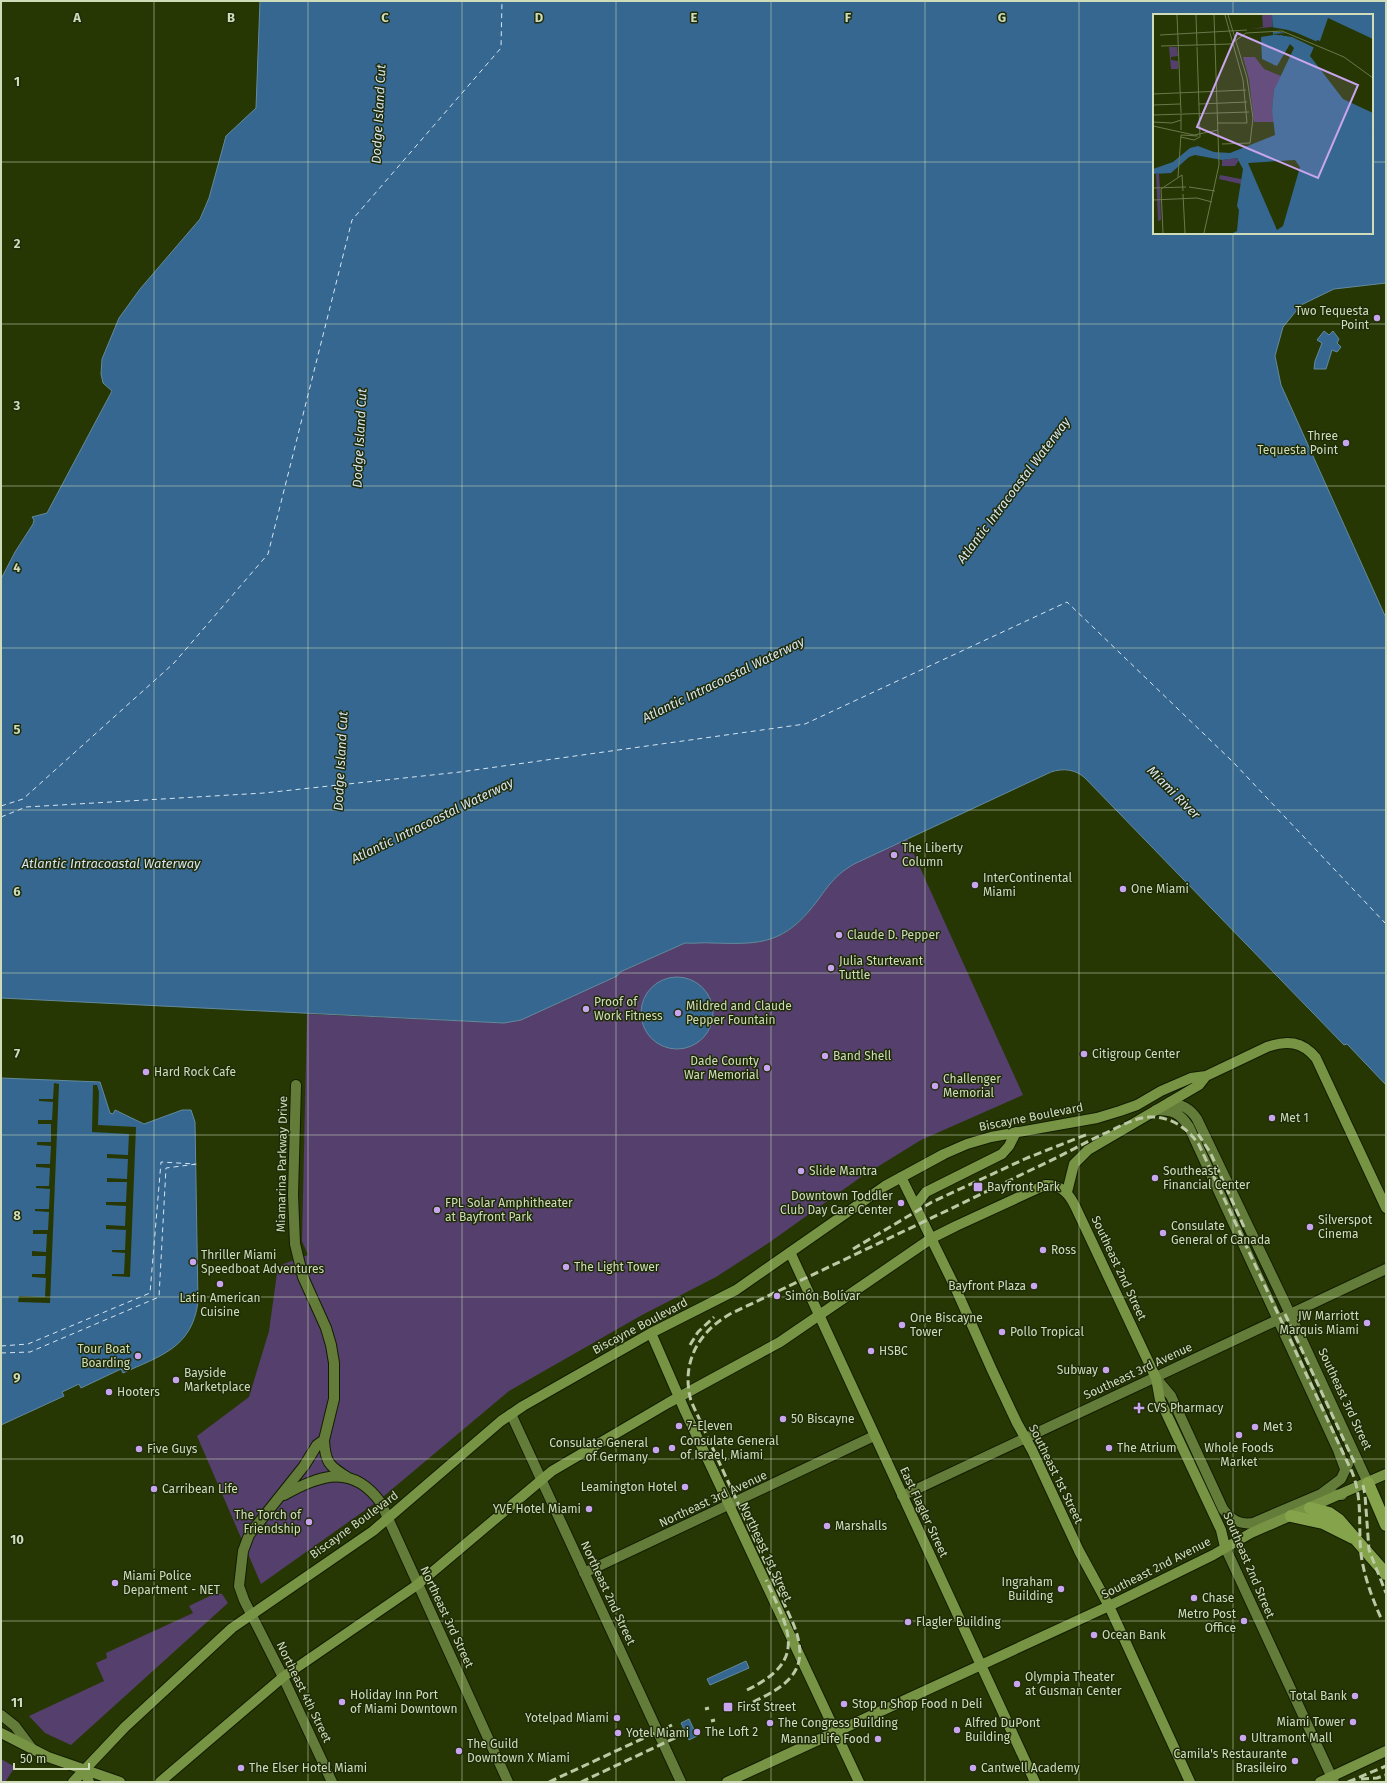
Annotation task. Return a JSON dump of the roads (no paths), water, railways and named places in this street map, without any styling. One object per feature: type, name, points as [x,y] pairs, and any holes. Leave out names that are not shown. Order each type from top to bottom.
[{"type":"highway","points":[[1368,1483],[1386,1525]]},
{"type":"highway","points":[[1310,1508],[1329,1513],[1343,1523],[1353,1538],[1386,1574]]},
{"type":"highway","points":[[1291,1516],[1323,1523],[1353,1538]]},
{"type":"main road","name":"Biscayne Boulevard","points":[[73,1782],[154,1699],[232,1628],[388,1519],[511,1414],[651,1333],[724,1297],[900,1177],[966,1144],[1016,1132],[1097,1118],[1138,1104],[1161,1091],[1191,1078],[1206,1076],[1267,1047],[1285,1042],[1301,1044],[1316,1058],[1386,1208]]},
{"type":"main road","points":[[160,1782],[283,1677],[417,1585],[541,1478],[565,1462],[679,1397],[770,1348],[932,1238],[1039,1187],[1055,1186],[1067,1192],[1074,1164],[1081,1155],[1102,1140],[1199,1085],[1206,1076]]},
{"type":"main road","points":[[1138,1104],[1163,1101],[1170,1102]]},
{"type":"main road","points":[[916,1205],[926,1192],[1004,1152],[1016,1132]]},
{"type":"main road","name":"Southeast 1st Street","points":[[900,1177],[932,1238],[992,1370],[1079,1551],[1109,1606],[1190,1782]]},
{"type":"main road","name":"Southeast 2nd Street","points":[[1067,1192],[1156,1378],[1160,1400],[1221,1530],[1226,1547]]},
{"type":"main road","name":"East Flagler Street","points":[[790,1252],[818,1316],[1035,1782]]},
{"type":"main road","name":"Northeast 1st Street","points":[[651,1333],[679,1397],[859,1782]]},
{"type":"main road","name":"Southeast 2nd Avenue","points":[[727,1782],[1109,1606],[1291,1516],[1386,1474]]},
{"type":"main road","points":[[1,1733],[6,1740],[48,1757],[120,1782]]},
{"type":"main road","points":[[1320,1782],[1333,1779],[1386,1751]]},
{"type":"main road","points":[[84,1770],[89,1782]]},
{"type":"street","name":"Miamarina Parkway Drive","points":[[252,1613],[239,1586],[243,1551],[253,1530],[304,1466],[317,1445],[324,1440],[334,1399],[334,1364],[326,1328],[303,1277],[295,1244],[293,1195],[296,1085]]},
{"type":"street","name":"Southeast 3rd Street","points":[[1170,1102],[1185,1106],[1192,1111],[1197,1119],[1290,1314],[1368,1483]]},
{"type":"street","points":[[1156,1110],[1175,1112],[1181,1116],[1189,1127],[1341,1456],[1345,1469]]},
{"type":"street","name":"Southeast 3rd Avenue","points":[[902,1496],[1386,1269]]},
{"type":"street","name":"Southeast 2nd Street","points":[[1156,1378],[1172,1396],[1223,1509],[1230,1517],[1240,1523]]},
{"type":"street","name":"Northeast 2nd Street","points":[[511,1414],[681,1782]]},
{"type":"street","name":"Northeast 3rd Avenue","points":[[584,1573],[730,1506],[874,1436]]},
{"type":"street","name":"Northeast 3rd Street","points":[[324,1440],[324,1451],[328,1462],[334,1469],[347,1477],[356,1479],[372,1492],[381,1503],[417,1585],[508,1782]]},
{"type":"street","name":"Southeast 2nd Avenue","points":[[1240,1523],[1253,1523],[1321,1494],[1341,1479],[1354,1451]]},
{"type":"street","points":[[280,1497],[305,1484],[321,1479],[347,1477]]},
{"type":"street","name":"Southeast 2nd Avenue","points":[[1321,1494],[1342,1494]]},
{"type":"street","name":"Southeast 2nd Street","points":[[1226,1547],[1333,1779]]},
{"type":"street","name":"Northeast 4th Street","points":[[252,1613],[332,1782]]},
{"type":"street","points":[[1,1715],[15,1726],[33,1750]]},
{"type":"water","points":[[260,1],[1386,1],[1386,283],[1334,289],[1301,305],[1283,327],[1275,356],[1281,385],[1386,618],[1386,1085],[1347,1044],[1344,1045],[1085,778],[1069,770],[1051,772],[854,864],[839,874],[799,922],[777,937],[741,943],[685,943],[620,972],[617,976],[521,1020],[504,1023],[1,998],[1,579],[15,552],[33,524],[34,520],[32,517],[47,513],[112,391],[103,383],[101,374],[102,359],[119,318],[140,289],[200,219],[209,198],[226,136],[256,108]]},
{"type":"water","points":[[1324,331],[1329,335],[1333,331],[1339,339],[1337,343],[1341,347],[1337,352],[1332,350],[1326,369],[1314,369],[1315,361],[1322,343],[1317,340]]},
{"type":"water","points":[[670,977],[684,977],[691,979],[703,987],[711,999],[713,1013],[711,1027],[703,1039],[691,1047],[684,1049],[670,1049],[663,1047],[651,1039],[643,1027],[641,1020],[641,1006],[643,999],[651,987],[663,979]]},
{"type":"water","points":[[1,1078],[100,1082],[110,1113],[113,1114],[115,1110],[144,1124],[182,1110],[191,1110],[195,1122],[198,1302],[195,1318],[189,1330],[181,1340],[161,1355],[123,1373],[121,1369],[81,1388],[79,1384],[62,1392],[64,1396],[1,1425]]},
{"type":"water","points":[[746,1661],[749,1668],[710,1685],[707,1679]]},
{"type":"water","points":[[689,1719],[697,1736],[689,1740],[681,1723]]},
{"type":"railway","points":[[753,1702],[767,1695],[788,1681],[799,1663],[800,1651],[798,1638],[793,1623],[691,1401],[688,1387],[688,1374],[694,1351],[701,1340],[709,1330],[730,1314],[1092,1139],[1135,1120],[1149,1117],[1157,1117],[1178,1124],[1190,1133],[1199,1145],[1352,1472],[1358,1492],[1362,1562],[1374,1603],[1381,1618]]},
{"type":"railway","points":[[853,1249],[932,1202],[1027,1158],[1088,1134]]},
{"type":"railway","points":[[1198,1134],[1210,1152],[1244,1227]]},
{"type":"railway","points":[[1285,1314],[1356,1466]]},
{"type":"railway","points":[[690,1345],[698,1332],[714,1317]]},
{"type":"railway","points":[[1363,1485],[1369,1550],[1386,1593]]},
{"type":"railway","points":[[747,1690],[767,1679],[779,1667],[786,1655],[788,1642],[786,1629],[766,1580]]},
{"type":"railway","points":[[705,1709],[709,1708]]},
{"type":"railway","points":[[711,1721],[715,1720]]},
{"type":"railway","points":[[549,1782],[672,1725]]},
{"type":"railway","points":[[581,1782],[677,1737]]},
{"type":"railway","points":[[1348,1782],[1386,1766]]},
{"type":"railway","points":[[1361,1779],[1377,1778],[1386,1775]]},
{"type":"place","name":"Two Tequesta Point","points":[[1377,318]]},
{"type":"place","name":"Three Tequesta Point","points":[[1346,443]]},
{"type":"place","name":"The Liberty Column","points":[[894,855]]},
{"type":"place","name":"InterContinental Miami","points":[[975,885]]},
{"type":"place","name":"One Miami","points":[[1123,889]]},
{"type":"place","name":"Claude D. Pepper","points":[[839,935]]},
{"type":"place","name":"Julia Sturtevant Tuttle","points":[[831,968]]},
{"type":"place","name":"Proof of Work Fitness","points":[[586,1009]]},
{"type":"place","name":"Mildred and Claude Pepper Fountain","points":[[678,1013]]},
{"type":"place","name":"Citigroup Center","points":[[1084,1054]]},
{"type":"place","name":"Band Shell","points":[[825,1056]]},
{"type":"place","name":"Dade County War Memorial","points":[[767,1068]]},
{"type":"place","name":"Hard Rock Cafe","points":[[146,1072]]},
{"type":"place","name":"Challenger Memorial","points":[[935,1086]]},
{"type":"place","name":"Met 1","points":[[1272,1118]]},
{"type":"place","name":"Slide Mantra","points":[[801,1171]]},
{"type":"place","name":"Southeast Financial Center","points":[[1155,1178]]},
{"type":"place","name":"Bayfront Park","points":[[978,1187]]},
{"type":"place","name":"Downtown Toddler Club Day Care Center","points":[[901,1203]]},
{"type":"place","name":"FPL Solar Amphitheater at Bayfront Park","points":[[437,1210]]},
{"type":"place","name":"Silverspot Cinema","points":[[1310,1227]]},
{"type":"place","name":"Consulate General of Canada","points":[[1163,1233]]},
{"type":"place","name":"Ross","points":[[1043,1250]]},
{"type":"place","name":"Thriller Miami Speedboat Adventures","points":[[193,1262]]},
{"type":"place","name":"The Light Tower","points":[[566,1267]]},
{"type":"place","name":"Latin American Cuisine","points":[[220,1284]]},
{"type":"place","name":"Bayfront Plaza","points":[[1034,1286]]},
{"type":"place","name":"Simón Bolívar","points":[[777,1296]]},
{"type":"place","name":"JW Marriott Marquis Miami","points":[[1367,1323]]},
{"type":"place","name":"One Biscayne Tower","points":[[902,1325]]},
{"type":"place","name":"Pollo Tropical","points":[[1002,1332]]},
{"type":"place","name":"HSBC","points":[[871,1351]]},
{"type":"place","name":"Tour Boat Boarding","points":[[138,1356]]},
{"type":"place","name":"Subway","points":[[1106,1370]]},
{"type":"place","name":"Bayside Marketplace","points":[[176,1380]]},
{"type":"place","name":"Hooters","points":[[109,1392]]},
{"type":"place","name":"CVS Pharmacy","points":[[1139,1408]]},
{"type":"place","name":"50 Biscayne","points":[[783,1419]]},
{"type":"place","name":"7-Eleven","points":[[679,1426]]},
{"type":"place","name":"Met 3","points":[[1255,1427]]},
{"type":"place","name":"Whole Foods Market","points":[[1239,1435]]},
{"type":"place","name":"Consulate General of Israel, Miami","points":[[672,1448]]},
{"type":"place","name":"The Atrium","points":[[1109,1448]]},
{"type":"place","name":"Five Guys","points":[[139,1449]]},
{"type":"place","name":"Consulate General of Germany","points":[[656,1450]]},
{"type":"place","name":"Leamington Hotel","points":[[685,1487]]},
{"type":"place","name":"Carribean Life","points":[[154,1489]]},
{"type":"place","name":"YVE Hotel Miami","points":[[589,1509]]},
{"type":"place","name":"The Torch of Friendship","points":[[309,1522]]},
{"type":"place","name":"Marshalls","points":[[827,1526]]},
{"type":"place","name":"Miami Police Department - NET","points":[[115,1583]]},
{"type":"place","name":"Ingraham Building","points":[[1061,1589]]},
{"type":"place","name":"Chase","points":[[1194,1598]]},
{"type":"place","name":"Metro Post Office","points":[[1244,1621]]},
{"type":"place","name":"Flagler Building","points":[[908,1622]]},
{"type":"place","name":"Ocean Bank","points":[[1094,1635]]},
{"type":"place","name":"Olympia Theater at Gusman Center","points":[[1017,1684]]},
{"type":"place","name":"Total Bank","points":[[1355,1696]]},
{"type":"place","name":"Holiday Inn Port of Miami Downtown","points":[[342,1702]]},
{"type":"place","name":"Stop n Shop Food n Deli","points":[[844,1704]]},
{"type":"place","name":"First Street","points":[[728,1707]]},
{"type":"place","name":"Yotelpad Miami","points":[[617,1718]]},
{"type":"place","name":"Miami Tower","points":[[1353,1722]]},
{"type":"place","name":"The Congress Building","points":[[770,1723]]},
{"type":"place","name":"Alfred DuPont Building","points":[[957,1730]]},
{"type":"place","name":"The Loft 2","points":[[697,1732]]},
{"type":"place","name":"Yotel Miami","points":[[618,1733]]},
{"type":"place","name":"Ultramont Mall","points":[[1243,1738]]},
{"type":"place","name":"Manna Life Food","points":[[878,1739]]},
{"type":"place","name":"The Guild Downtown X Miami","points":[[459,1751]]},
{"type":"place","name":"Camila's Restaurante Brasileiro","points":[[1295,1761]]},
{"type":"place","name":"The Elser Hotel Miami","points":[[241,1768]]},
{"type":"place","name":"Cantwell Academy","points":[[973,1768]]},
{"type":"water label","name":"Dodge Island Cut","points":[[378,114]]},
{"type":"water label","name":"Dodge Island Cut","points":[[359,438]]},
{"type":"water label","name":"Atlantic Intracoastal Waterway","points":[[1013,490]]},
{"type":"water label","name":"Atlantic Intracoastal Waterway","points":[[723,679]]},
{"type":"water label","name":"Dodge Island Cut","points":[[340,761]]},
{"type":"water label","name":"Miami River","points":[[1174,792]]},
{"type":"water label","name":"Atlantic Intracoastal Waterway","points":[[432,820]]},
{"type":"water label","name":"Atlantic Intracoastal Waterway","points":[[111,863]]}]
